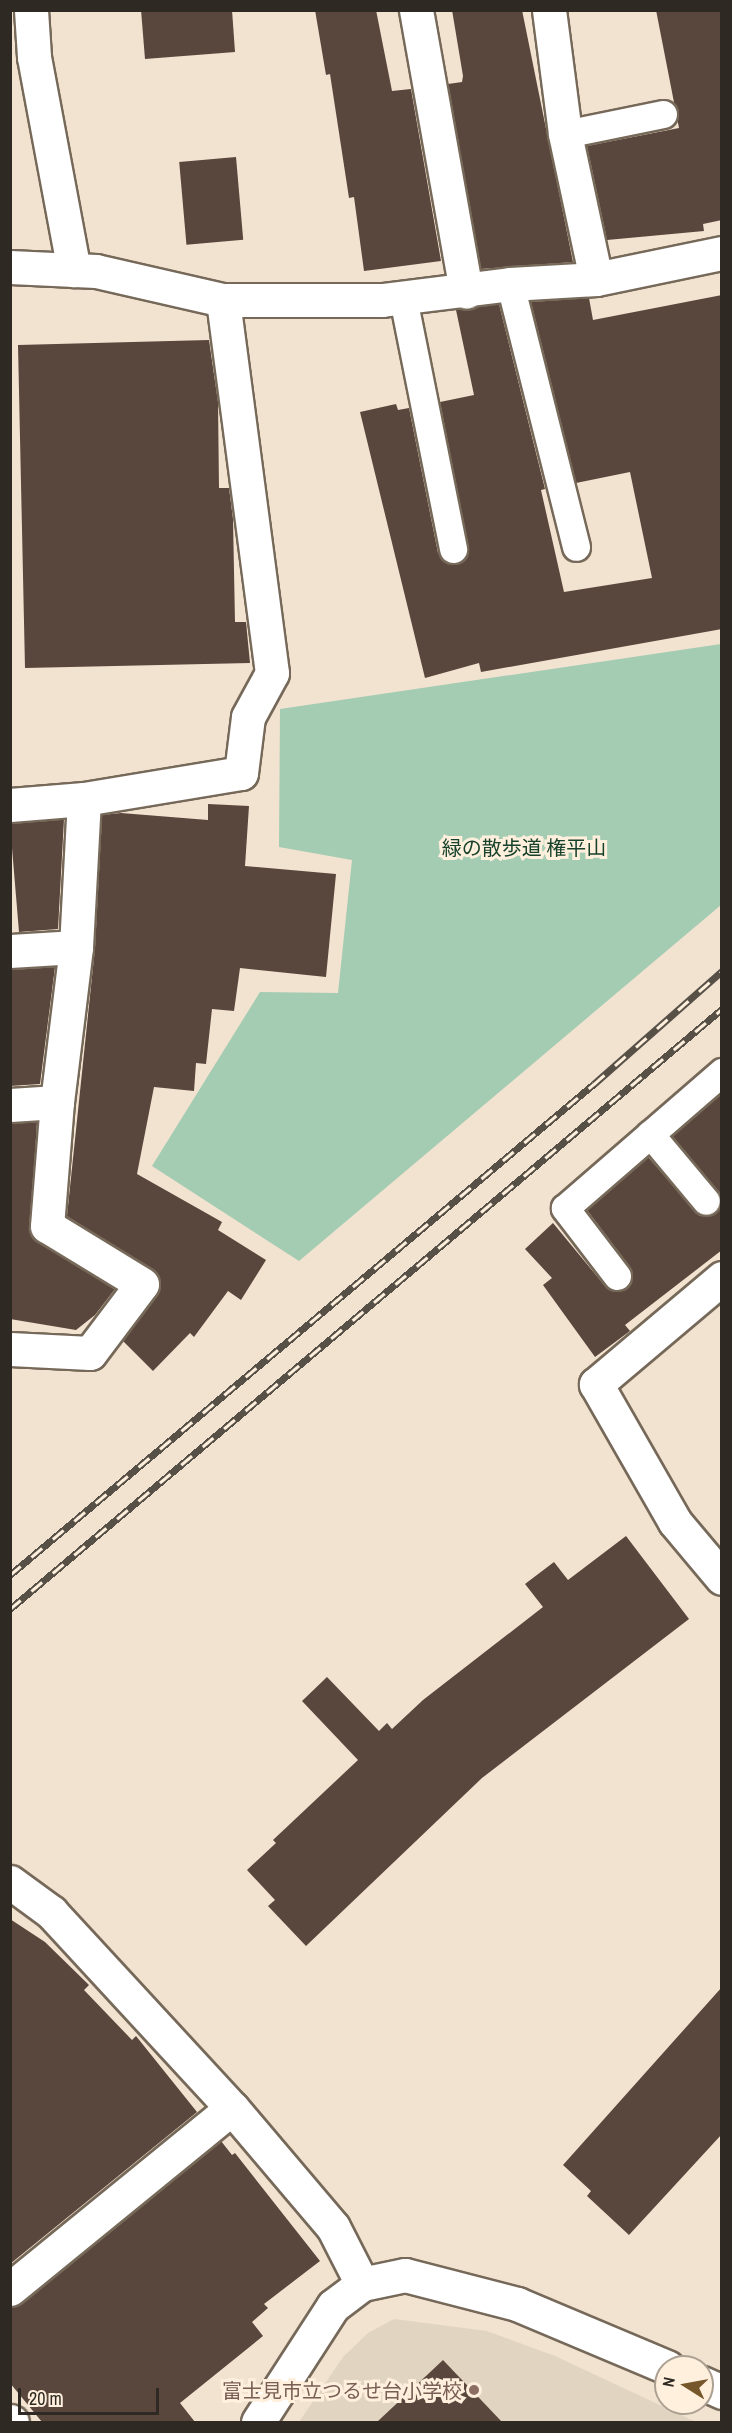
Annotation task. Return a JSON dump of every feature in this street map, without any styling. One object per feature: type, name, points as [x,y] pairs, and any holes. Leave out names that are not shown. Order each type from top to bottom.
[{"type":"street","points":[[31,10],[34,57],[74,270]]},
{"type":"street","points":[[416,10],[466,292]]},
{"type":"street","points":[[549,10],[565,134],[596,279]]},
{"type":"street","points":[[10,267],[96,271],[223,300],[403,298],[466,292],[510,284],[596,279],[722,253]]},
{"type":"street","points":[[10,805],[84,800],[241,773],[248,717],[272,673],[223,300]]},
{"type":"street","points":[[10,1350],[90,1353],[142,1284],[47,1226],[57,1102],[76,948],[84,800]]},
{"type":"street","points":[[10,951],[76,948]]},
{"type":"street","points":[[10,1105],[57,1102]]},
{"type":"street","points":[[722,1278],[596,1384],[675,1522],[722,1578]]},
{"type":"street","points":[[10,1882],[51,1912],[232,2108],[333,2227],[362,2284]]},
{"type":"street","points":[[10,2289],[232,2108]]},
{"type":"street","points":[[258,2422],[333,2306],[362,2284],[405,2275],[449,2284],[517,2304],[654,2362]]},
{"type":"lane","points":[[565,134],[663,114]]},
{"type":"lane","points":[[510,284],[576,547]]},
{"type":"lane","points":[[403,298],[453,549]]},
{"type":"lane","points":[[616,1276],[565,1208],[722,1072]]},
{"type":"lane","points":[[650,1134],[706,1201]]},
{"type":"shaded area","name":"富士見市立つるせ台小学校","points":[[394,2319],[487,2331],[555,2356],[654,2402],[654,2415],[681,2415],[696,2422],[299,2422],[343,2357],[368,2333]]},
{"type":"green space","name":"緑の散歩道 権平山","points":[[721,644],[721,905],[299,1261],[152,1166],[260,992],[338,993],[352,860],[279,847],[280,709]]},
{"type":"building","points":[[141,10],[232,10],[235,52],[145,59]]},
{"type":"building","points":[[315,10],[376,10],[392,91],[411,89],[441,261],[364,271],[354,197],[349,198],[330,74],[326,75]]},
{"type":"building","points":[[452,10],[522,10],[573,262],[481,269],[448,84],[462,82],[463,76]]},
{"type":"building","points":[[656,10],[722,10],[722,220],[703,224],[704,231],[607,240],[587,146],[679,128]]},
{"type":"building","points":[[236,157],[243,240],[186,245],[179,162]]},
{"type":"building","points":[[722,295],[722,629],[481,672],[479,663],[425,678],[360,412],[396,404],[398,410],[409,408],[438,553],[449,564],[463,561],[468,546],[440,402],[474,395],[456,310],[499,304],[545,489],[541,490],[564,592],[652,578],[630,472],[576,483],[531,302],[589,298],[593,320]]},
{"type":"building","points":[[209,340],[218,402],[219,488],[229,488],[233,519],[235,622],[246,622],[250,663],[25,668],[18,345]]},
{"type":"building","points":[[208,804],[249,806],[245,866],[336,874],[326,977],[240,968],[234,1011],[212,1009],[206,1064],[196,1063],[194,1091],[154,1087],[137,1174],[222,1222],[218,1230],[266,1260],[241,1300],[228,1291],[194,1337],[190,1333],[153,1371],[123,1341],[157,1295],[158,1275],[67,1216],[95,948],[102,815],[121,813],[208,820]]},
{"type":"building","points":[[64,819],[58,929],[19,932],[10,824]]},
{"type":"building","points":[[55,967],[40,1084],[10,1086],[10,970]]},
{"type":"building","points":[[722,1093],[722,1199],[672,1136]]},
{"type":"building","points":[[37,1122],[30,1234],[115,1289],[95,1315],[76,1330],[10,1319],[10,1124]]},
{"type":"building","points":[[648,1157],[700,1216],[716,1213],[722,1199],[722,1250],[625,1325],[630,1331],[595,1357],[543,1285],[552,1278],[525,1249],[553,1223],[605,1286],[618,1292],[626,1289],[632,1281],[630,1267],[587,1210]]},
{"type":"building","points":[[626,1536],[689,1619],[482,1778],[306,1946],[268,1906],[275,1900],[247,1870],[276,1843],[273,1840],[358,1760],[302,1701],[327,1677],[379,1731],[387,1723],[392,1729],[423,1700],[543,1607],[525,1584],[554,1562],[568,1580]]},
{"type":"building","points":[[10,1919],[45,1942],[89,1985],[84,1990],[132,2040],[136,2036],[197,2112],[10,2264]]},
{"type":"building","points":[[722,1987],[722,2134],[629,2235],[587,2196],[591,2191],[563,2165]]},
{"type":"building","points":[[221,2141],[232,2155],[235,2153],[320,2261],[264,2304],[268,2308],[252,2322],[263,2336],[180,2403],[195,2422],[42,2422],[10,2383],[10,2307],[22,2304]]},
{"type":"building","points":[[443,2360],[502,2422],[377,2422]]},
{"type":"railway","points":[[10,1575],[594,1084],[722,971]]},
{"type":"railway","points":[[10,1609],[722,1009]]},
{"type":"place","name":"富士見市立つるせ台小学校","points":[[474,2390]]}]
